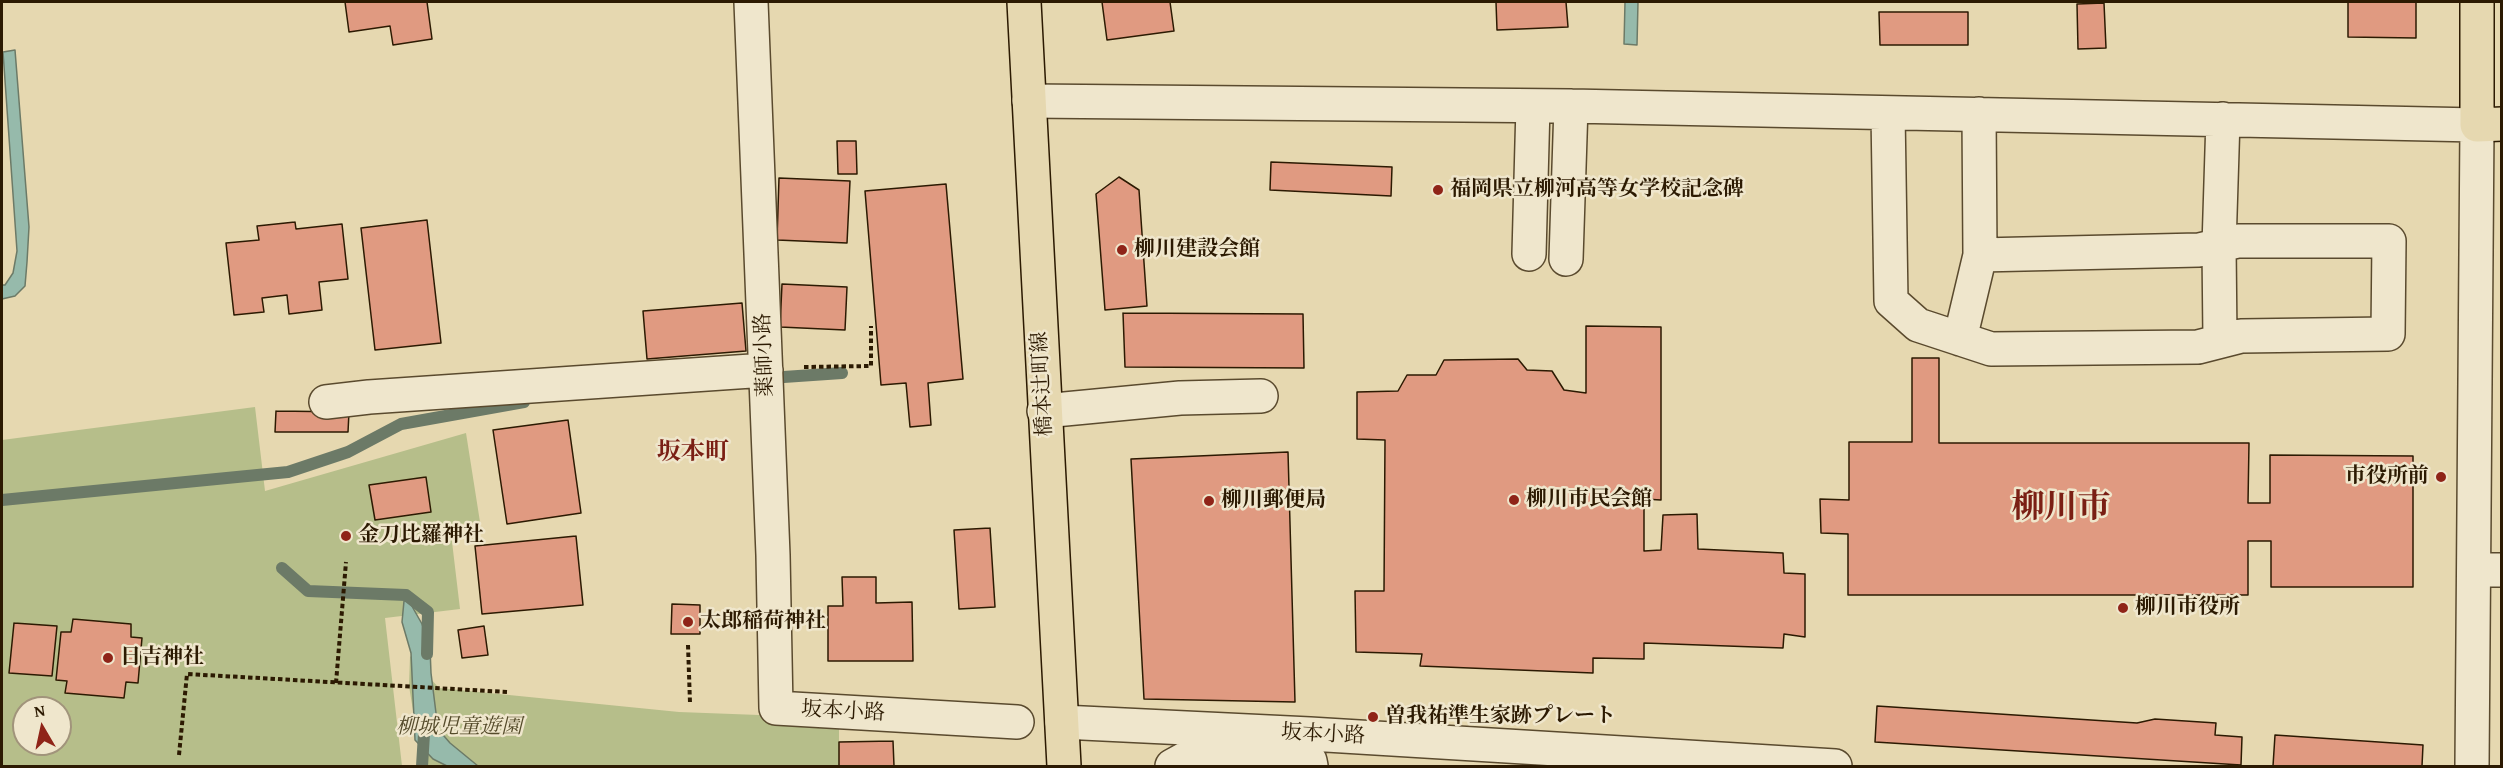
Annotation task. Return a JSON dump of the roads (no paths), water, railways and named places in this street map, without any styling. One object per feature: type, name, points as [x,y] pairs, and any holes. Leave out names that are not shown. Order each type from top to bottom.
[{"type":"main road","name":"橋本辻町線","points":[[1024,2],[1064,766]]},
{"type":"main road","points":[[2477,2],[2489,125]]},
{"type":"street","name":"薬師小路","points":[[751,2],[776,708]]},
{"type":"street","points":[[1029,101],[1571,106],[2489,125],[2488,570],[2472,766]]},
{"type":"street","points":[[1529,254],[1533,106]]},
{"type":"street","points":[[1566,259],[1571,106]]},
{"type":"street","points":[[1888,113],[1891,301],[1918,325],[1991,349],[2198,347],[2241,336],[2388,334],[2389,241],[2238,241],[2199,250],[1980,255]]},
{"type":"street","points":[[1960,339],[1980,255],[1979,114]]},
{"type":"street","points":[[2220,340],[2218,246],[2223,119]]},
{"type":"street","points":[[326,402],[369,397],[766,378]]},
{"type":"street","points":[[1044,411],[1180,398],[1261,396]]},
{"type":"street","name":"坂本小路","points":[[776,708],[1017,722]]},
{"type":"street","name":"坂本小路","points":[[1062,722],[1186,750],[1835,766]]},
{"type":"waterway","points":[[769,378],[842,373]]},
{"type":"waterway","points":[[2,500],[288,472],[348,452],[401,424],[524,402]]},
{"type":"waterway","points":[[282,568],[308,591],[406,595],[428,612],[427,654]]},
{"type":"waterway","points":[[422,766],[424,734]]},
{"type":"place","name":"福岡県立柳河高等女学校記念碑","points":[[1438,190]]},
{"type":"place","name":"柳川建設会館","points":[[1122,250]]},
{"type":"place","name":"市役所前","points":[[2441,477]]},
{"type":"place","name":"柳川市民会館","points":[[1514,500]]},
{"type":"place","name":"柳川郵便局","points":[[1209,501]]},
{"type":"place","name":"金刀比羅神社","points":[[346,536]]},
{"type":"place","name":"柳川市役所","points":[[2123,608]]},
{"type":"place","name":"太郎稲荷神社","points":[[688,622]]},
{"type":"place","name":"日吉神社","points":[[108,658]]},
{"type":"place","name":"曽我祐準生家跡プレート","points":[[1373,717]]},
{"type":"district","name":"坂本町","points":[[693,453]]},
{"type":"district","name":"柳川市","points":[[2061,509]]},
{"type":"park label","name":"柳城児童遊園","points":[[459,728]]}]
